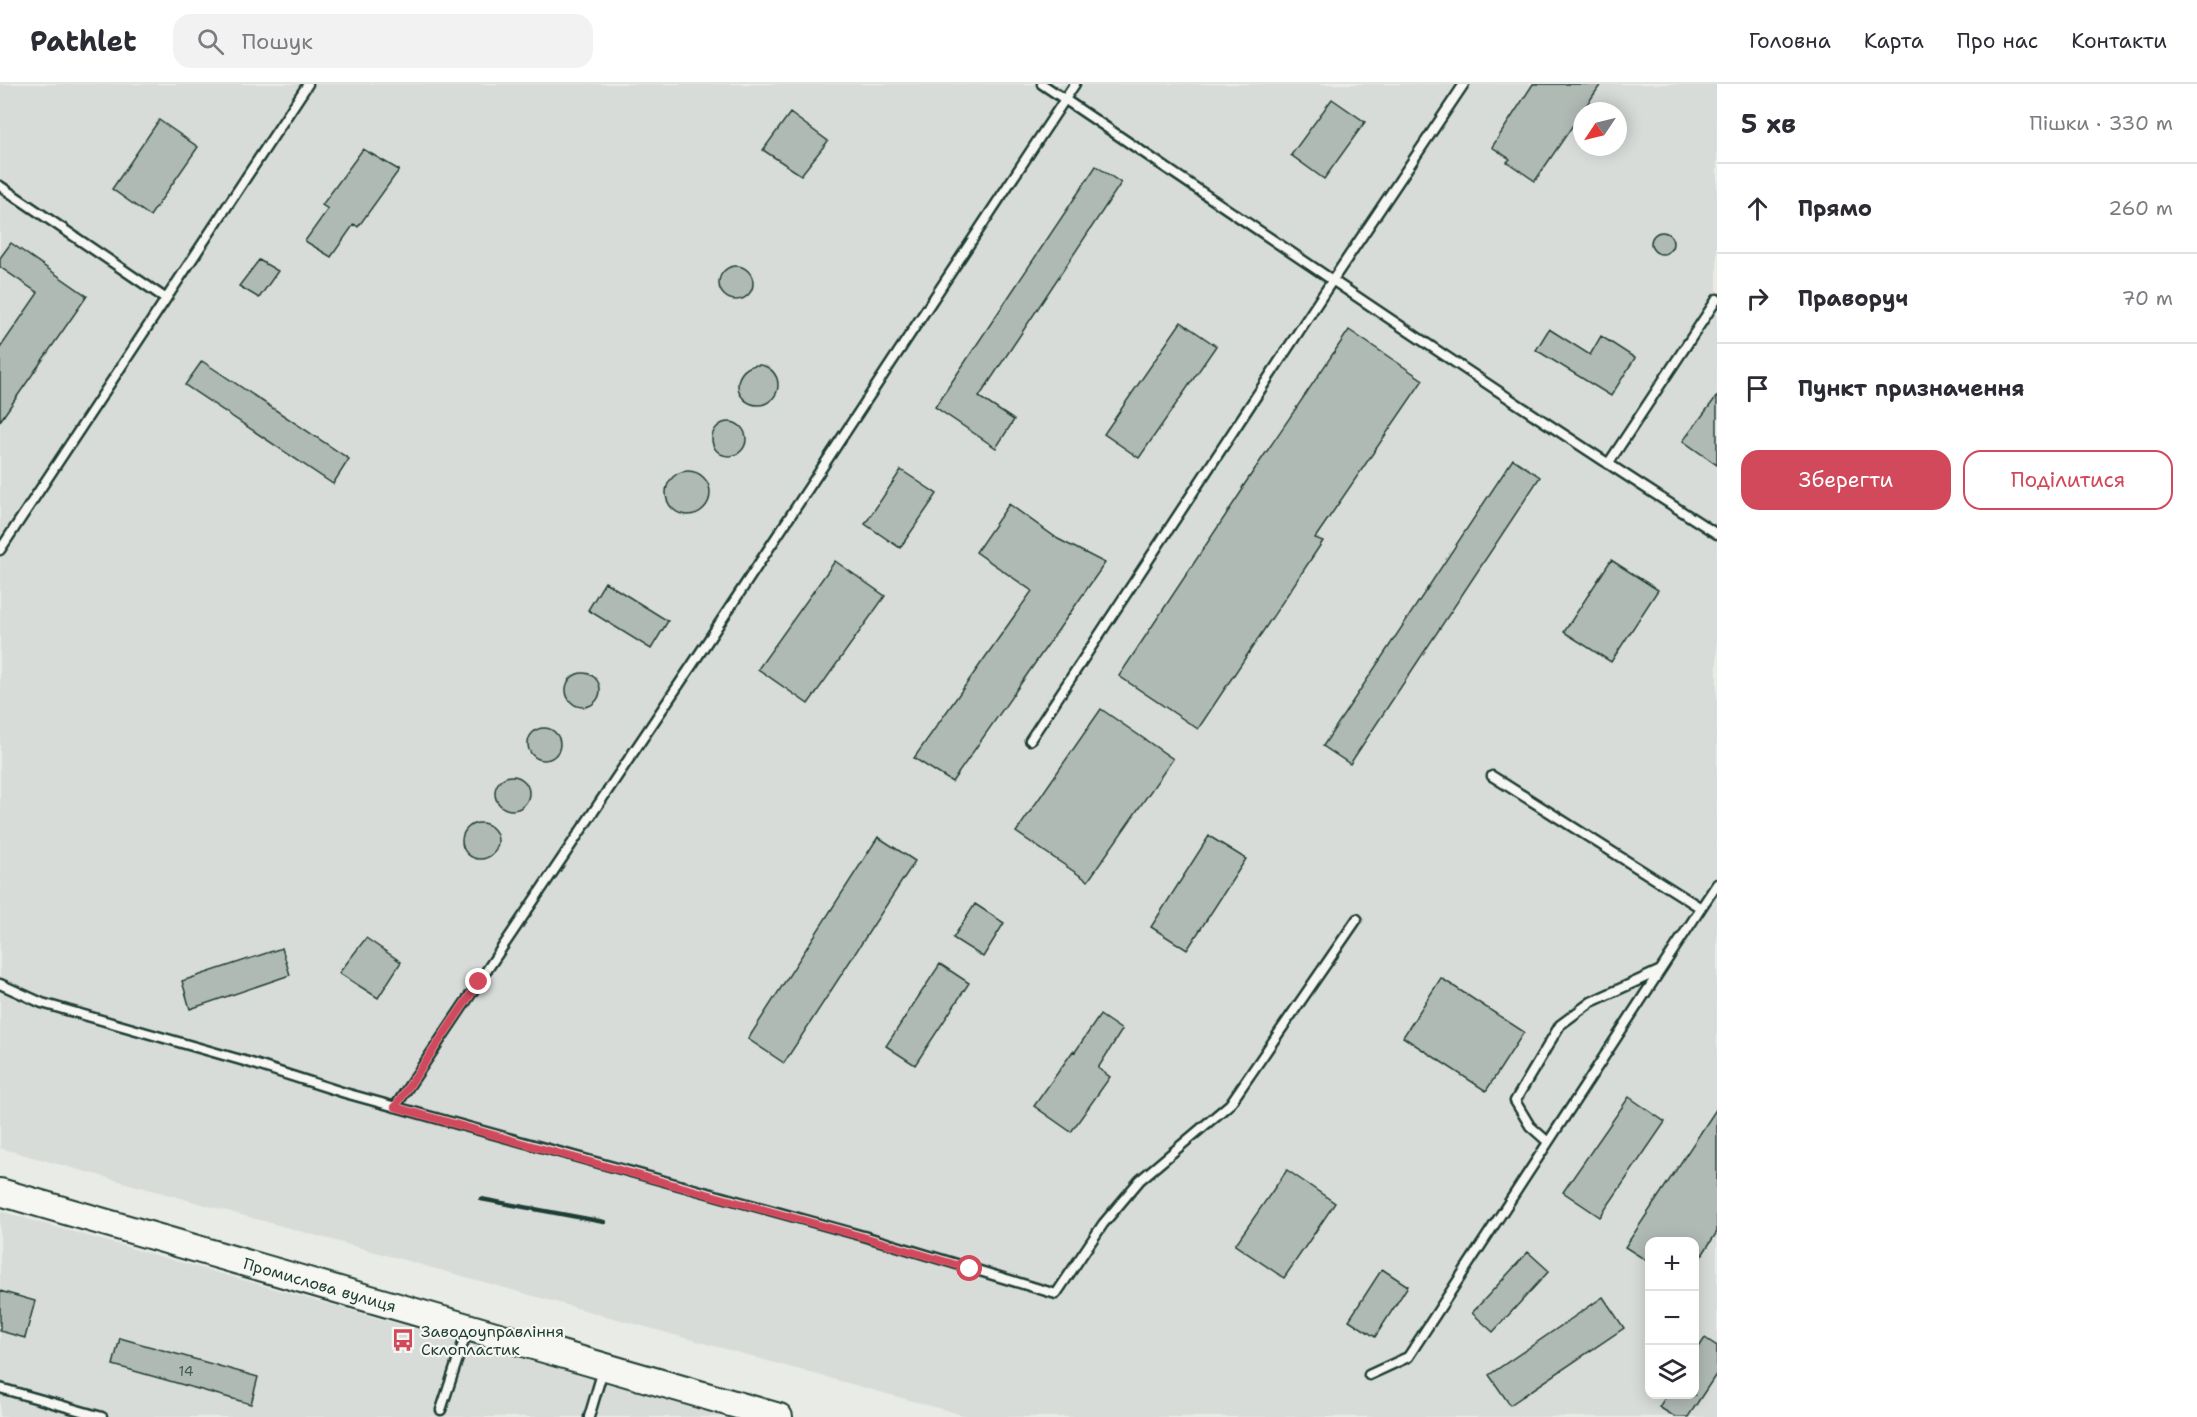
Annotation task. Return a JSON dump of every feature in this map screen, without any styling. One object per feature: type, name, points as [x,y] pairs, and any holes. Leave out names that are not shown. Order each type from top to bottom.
[{"type":"main road","name":"Промислова вулиця","points":[[0,1192],[775,1416]]},
{"type":"lane","points":[[0,550],[308,84]]},
{"type":"lane","points":[[1042,84],[1332,281],[1717,534]]},
{"type":"lane","points":[[395,1107],[699,655],[1075,84]]},
{"type":"lane","points":[[1030,740],[1464,84]]},
{"type":"lane","points":[[0,186],[165,298]]},
{"type":"lane","points":[[1608,464],[1717,299]]},
{"type":"lane","points":[[1492,776],[1701,908]]},
{"type":"lane","points":[[1370,1375],[1408,1357],[1717,884]]},
{"type":"lane","points":[[0,984],[42,1003],[395,1107],[867,1238],[1056,1294],[1103,1224],[1140,1180],[1230,1104],[1357,919]]},
{"type":"lane","points":[[1548,1142],[1530,1126],[1515,1101],[1560,1025],[1591,1002],[1660,971]]},
{"type":"lane","points":[[441,1410],[468,1328]]},
{"type":"lane","points":[[589,1417],[604,1367]]},
{"type":"lane","points":[[0,1388],[102,1417]]},
{"type":"shaded area","points":[[0,84],[1717,84],[1717,1417],[970,1417],[0,1148]]},
{"type":"shaded area","points":[[0,1211],[727,1417],[0,1417]]},
{"type":"building","points":[[1533,84],[1601,84],[1589,102],[1573,102],[1573,125],[1535,181],[1507,162],[1510,159],[1492,147]]},
{"type":"building","points":[[1332,99],[1365,122],[1324,179],[1291,155]]},
{"type":"building","points":[[790,113],[828,141],[801,175],[763,150]]},
{"type":"building","points":[[159,120],[198,147],[150,216],[112,189]]},
{"type":"building","points":[[363,149],[399,170],[358,227],[354,224],[331,257],[305,241],[328,209],[322,205]]},
{"type":"building","points":[[1096,166],[1121,183],[979,397],[1014,420],[996,448],[935,407]]},
{"type":"building","points":[[1662,232],[1670,235],[1673,243],[1670,251],[1662,254],[1654,251],[1651,243],[1654,235]]},
{"type":"building","points":[[11,243],[87,296],[0,421],[0,348],[38,293],[0,267],[0,258]]},
{"type":"building","points":[[259,260],[278,271],[259,298],[239,286]]},
{"type":"building","points":[[736,266],[748,271],[753,283],[748,295],[736,300],[724,295],[719,283],[724,271]]},
{"type":"building","points":[[1181,322],[1216,346],[1139,458],[1104,434]]},
{"type":"building","points":[[1549,329],[1590,355],[1601,336],[1635,358],[1611,396],[1536,350]]},
{"type":"building","points":[[1349,330],[1423,380],[1315,538],[1323,541],[1198,729],[1119,676]]},
{"type":"building","points":[[202,361],[349,459],[333,484],[185,385]]},
{"type":"building","points":[[758,365],[766,366],[772,371],[777,377],[777,393],[772,399],[766,404],[758,405],[750,404],[744,399],[739,393],[738,385],[739,377],[744,371],[750,366]]},
{"type":"building","points":[[1717,396],[1717,465],[1683,441]]},
{"type":"building","points":[[729,422],[741,427],[746,439],[741,451],[729,456],[717,451],[712,439],[717,427]]},
{"type":"building","points":[[1513,459],[1540,477],[1350,764],[1323,746]]},
{"type":"building","points":[[901,470],[937,494],[900,548],[865,524]]},
{"type":"building","points":[[688,471],[703,478],[710,493],[703,508],[688,515],[673,508],[666,493],[673,478]]},
{"type":"building","points":[[1009,504],[1058,539],[1105,563],[952,782],[914,758],[1032,591],[976,552]]},
{"type":"building","points":[[1611,560],[1658,590],[1611,662],[1564,632]]},
{"type":"building","points":[[835,561],[885,596],[808,704],[758,669]]},
{"type":"building","points":[[605,582],[668,621],[651,649],[588,610]]},
{"type":"building","points":[[583,673],[595,678],[600,690],[595,702],[583,707],[571,702],[566,690],[571,678]]},
{"type":"building","points":[[1101,709],[1173,759],[1088,881],[1016,832]]},
{"type":"building","points":[[544,728],[556,732],[560,744],[556,756],[544,760],[532,756],[528,744],[532,732]]},
{"type":"building","points":[[512,776],[524,781],[529,793],[524,805],[512,810],[500,805],[495,793],[500,781]]},
{"type":"building","points":[[480,823],[493,828],[498,841],[493,854],[480,859],[467,854],[462,841],[467,828]]},
{"type":"building","points":[[1209,836],[1246,859],[1187,950],[1151,927]]},
{"type":"building","points":[[878,837],[915,861],[784,1063],[748,1039]]},
{"type":"building","points":[[975,904],[1004,923],[983,957],[953,938]]},
{"type":"building","points":[[366,938],[401,962],[378,998],[339,973]]},
{"type":"building","points":[[282,948],[290,975],[190,1009],[182,981]]},
{"type":"building","points":[[940,964],[969,983],[915,1065],[886,1046]]},
{"type":"building","points":[[1441,978],[1524,1032],[1486,1091],[1403,1037]]},
{"type":"building","points":[[1100,1015],[1122,1030],[1098,1068],[1110,1077],[1071,1132],[1034,1106]]},
{"type":"building","points":[[1629,1097],[1665,1122],[1600,1217],[1563,1192]]},
{"type":"building","points":[[1717,1108],[1717,1232],[1699,1260],[1699,1237],[1645,1237],[1645,1260],[1625,1247]]},
{"type":"building","points":[[1287,1170],[1335,1203],[1284,1278],[1235,1245]]},
{"type":"building","points":[[1528,1252],[1549,1271],[1493,1332],[1472,1313]]},
{"type":"building","points":[[1382,1269],[1408,1286],[1375,1337],[1349,1320]]},
{"type":"building","points":[[0,1291],[35,1301],[25,1338],[0,1331]]},
{"type":"building","points":[[1603,1297],[1624,1328],[1510,1405],[1489,1375]]},
{"type":"building","points":[[120,1338],[258,1377],[251,1404],[113,1365]]},
{"type":"building","points":[[1705,1338],[1717,1346],[1717,1373],[1688,1417],[1675,1417],[1659,1407],[1664,1399],[1699,1399],[1699,1347]]},
{"type":"railway","points":[[481,1199],[604,1222]]},
{"type":"place","name":"Заводоуправління Склопластик","points":[[403,1340]]},
{"type":"route","points":[[479,982],[395,1107],[867,1238],[970,1269]]}]
